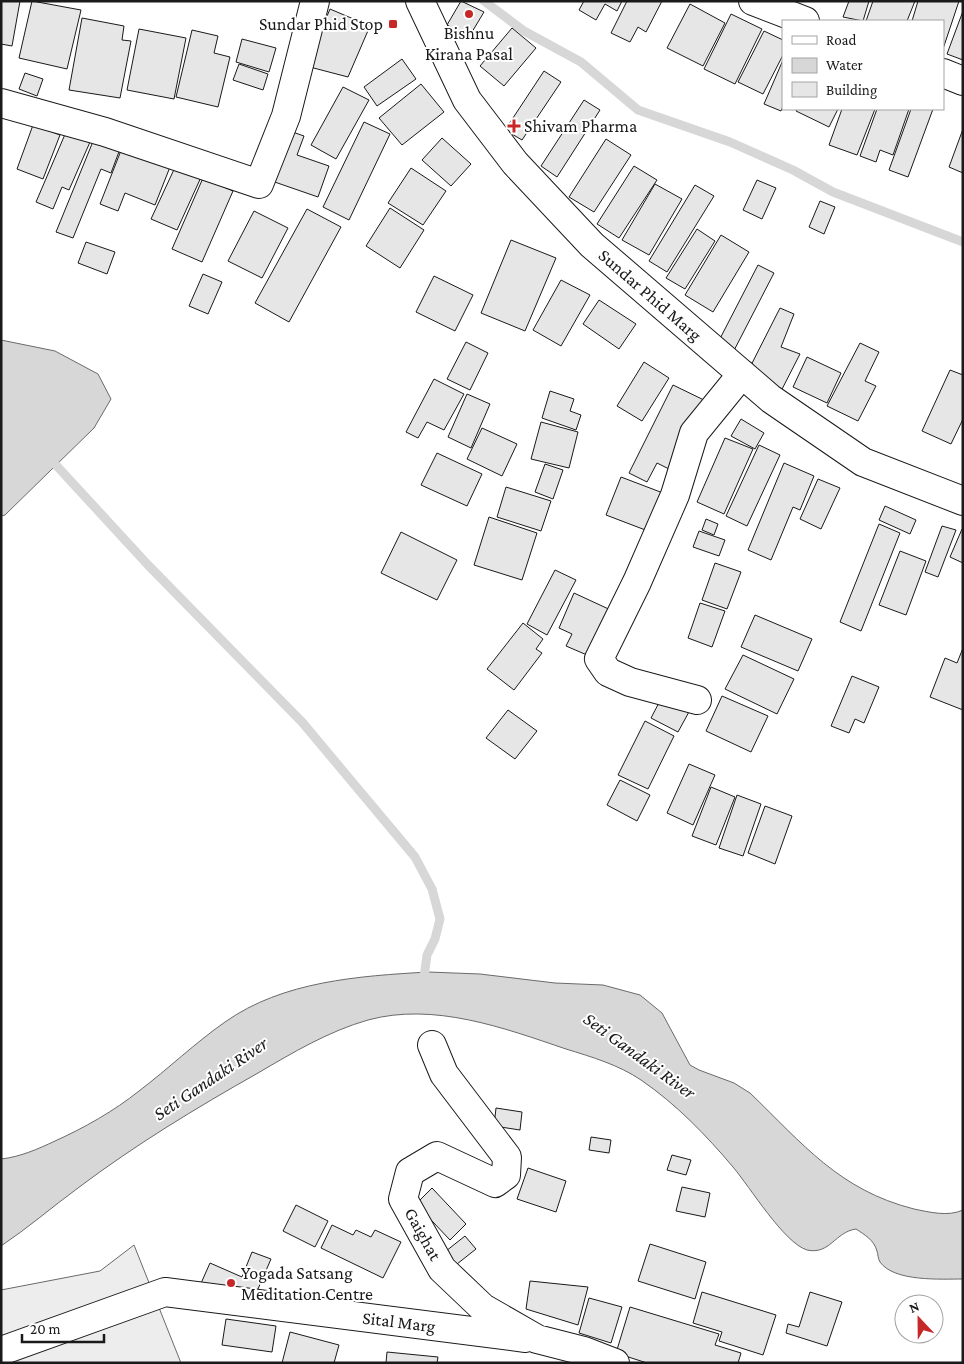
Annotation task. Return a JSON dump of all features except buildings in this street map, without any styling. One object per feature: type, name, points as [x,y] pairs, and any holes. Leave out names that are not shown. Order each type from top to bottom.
[{"type":"street","points":[[1,103],[105,132],[258,184],[286,116],[315,1]]},
{"type":"street","name":"Sundar Phid Marg","points":[[420,1],[467,100],[515,162],[592,245],[770,398],[863,462],[963,501]]},
{"type":"street","points":[[753,1],[803,20]]},
{"type":"street","points":[[944,74],[963,81]]},
{"type":"street","points":[[697,700],[630,682],[608,672],[599,659],[637,582],[675,495],[694,433],[742,374]]},
{"type":"street","name":"Gaighat","points":[[432,1045],[444,1074],[507,1157],[506,1175],[495,1183],[436,1156],[410,1172],[403,1199],[442,1269],[483,1308],[537,1339],[584,1351],[615,1363]]},
{"type":"street","name":"Sital Marg","points":[[1,1351],[164,1292],[537,1339]]},
{"type":"shaded area","points":[[134,1245],[181,1363],[1,1363],[1,1290],[100,1271]]},
{"type":"water","points":[[1,340],[55,351],[98,374],[111,399],[94,428],[5,515],[1,516]]},
{"type":"water","name":"Seti Gandaki River","points":[[428,972],[480,974],[555,983],[603,985],[640,995],[662,1013],[690,1065],[734,1083],[750,1093],[805,1147],[843,1177],[864,1190],[888,1201],[914,1209],[945,1214],[963,1210],[963,1279],[918,1278],[896,1273],[880,1262],[874,1244],[856,1229],[843,1234],[821,1249],[815,1251],[807,1250],[788,1237],[778,1226],[712,1143],[666,1099],[633,1075],[595,1058],[494,1026],[443,1016],[418,1014],[393,1015],[368,1020],[339,1030],[297,1050],[144,1142],[68,1195],[1,1246],[1,1159],[35,1150],[99,1119],[150,1083],[225,1022],[271,997],[322,983]]},
{"type":"waterway","points":[[484,1],[524,31],[581,62],[638,110],[730,142],[793,170],[833,192],[963,242]]},
{"type":"waterway","points":[[55,464],[148,565],[302,722],[415,857],[432,889],[440,919],[435,939],[427,955],[424,977],[427,983]]},
{"type":"place","name":"Bishnu Kirana Pasal","points":[[469,14]]},
{"type":"place","name":"Sundar Phid Stop","points":[[393,24]]},
{"type":"place","name":"Shivam Pharma","points":[[514,126]]},
{"type":"place","name":"Yogada Satsang Meditation Centre","points":[[231,1283]]}]
